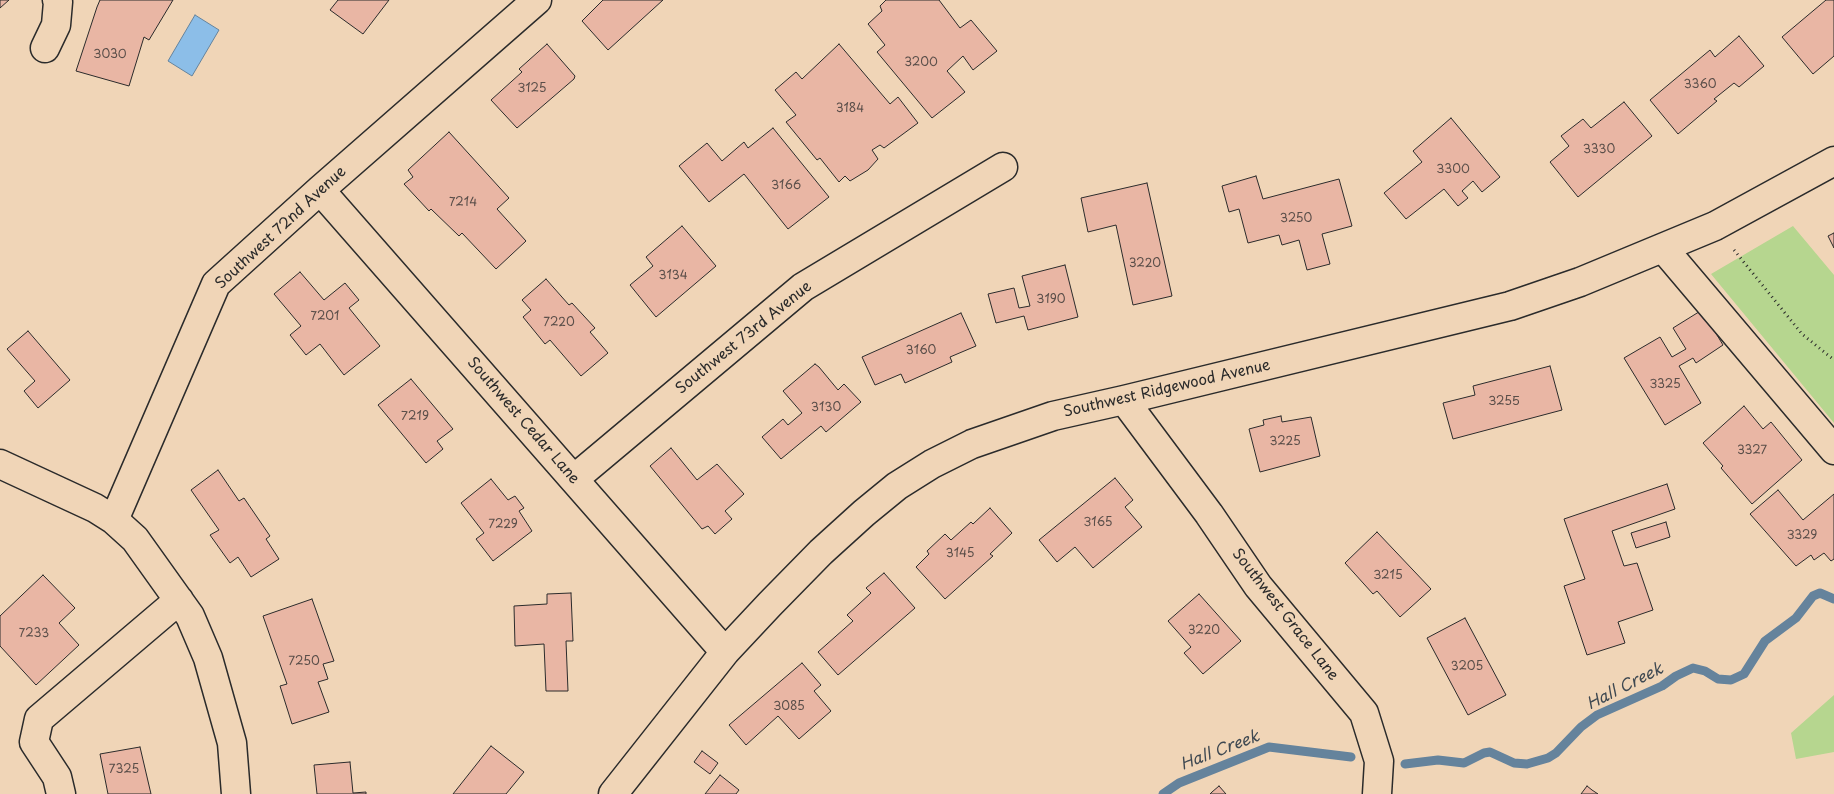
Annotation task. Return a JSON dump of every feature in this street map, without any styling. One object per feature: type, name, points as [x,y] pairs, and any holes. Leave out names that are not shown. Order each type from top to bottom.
[{"type":"street","points":[[45,48],[56,25],[57,0]]},
{"type":"street","name":"Southwest 72nd Avenue","points":[[114,520],[216,284],[537,0]]},
{"type":"street","name":"Southwest Ridgewood Avenue","points":[[612,794],[725,652],[821,552],[864,512],[897,486],[932,464],[972,444],[1053,416],[1510,306],[1580,282],[1715,226],[1834,161]]},
{"type":"street","name":"Southwest 73rd Avenue","points":[[574,479],[803,287],[1004,167]]},
{"type":"street","name":"Southwest Cedar Lane","points":[[320,190],[725,652]]},
{"type":"street","points":[[1663,248],[1834,450]]},
{"type":"street","name":"Southwest Grace Lane","points":[[1124,400],[1208,514],[1258,586],[1364,713],[1379,761],[1377,794]]},
{"type":"street","points":[[0,464],[95,508],[114,520],[136,539],[190,616],[208,658],[232,743],[236,794]]},
{"type":"street","points":[[61,794],[57,777],[34,742],[39,719],[179,600]]},
{"type":"path","points":[[1715,226],[1802,334],[1834,360]]},
{"type":"green space","points":[[1793,226],[1834,275],[1834,423],[1711,274]]},
{"type":"green space","points":[[1834,695],[1834,752],[1796,759],[1791,733]]},
{"type":"water","points":[[195,15],[219,30],[192,76],[168,61]]},
{"type":"building","points":[[0,0],[9,0],[0,8]]},
{"type":"building","points":[[100,0],[173,0],[149,40],[144,37],[129,86],[76,71]]},
{"type":"building","points":[[338,0],[389,0],[363,34],[330,10]]},
{"type":"building","points":[[603,0],[663,0],[608,50],[582,21]]},
{"type":"building","points":[[886,0],[939,0],[960,28],[971,20],[997,51],[973,70],[963,56],[947,71],[965,92],[932,118],[877,52],[885,45],[868,24],[882,11],[880,6]]},
{"type":"building","points":[[1826,0],[1834,0],[1834,56],[1813,74],[1782,37]]},
{"type":"building","points":[[1739,36],[1764,66],[1739,87],[1734,83],[1714,99],[1717,101],[1678,134],[1650,100],[1710,50],[1715,57]]},
{"type":"building","points":[[547,44],[575,76],[574,79],[517,128],[491,100],[522,72],[519,69]]},
{"type":"building","points":[[839,44],[890,104],[898,97],[918,123],[884,148],[880,145],[872,150],[878,159],[868,170],[850,181],[845,176],[839,182],[820,158],[817,160],[786,122],[796,115],[775,90],[796,72],[802,79]]},
{"type":"building","points":[[1624,102],[1652,136],[1578,197],[1550,162],[1569,146],[1561,136],[1583,119],[1591,128]]},
{"type":"building","points":[[1451,118],[1500,177],[1482,192],[1473,181],[1462,191],[1468,198],[1458,206],[1444,189],[1406,219],[1384,193],[1422,162],[1413,151]]},
{"type":"building","points":[[773,128],[829,197],[788,229],[744,174],[709,202],[679,166],[707,143],[722,161],[744,142],[748,148]]},
{"type":"building","points":[[449,132],[509,198],[497,209],[526,241],[496,269],[462,233],[459,236],[431,209],[429,211],[404,184],[413,177],[408,170]]},
{"type":"building","points":[[1256,176],[1263,199],[1339,179],[1352,226],[1322,234],[1330,264],[1307,270],[1299,240],[1282,245],[1279,235],[1248,243],[1239,209],[1229,212],[1222,186]]},
{"type":"building","points":[[1147,183],[1172,296],[1133,305],[1116,225],[1088,232],[1081,198]]},
{"type":"building","points":[[682,226],[716,266],[656,317],[630,285],[653,266],[646,257]]},
{"type":"building","points":[[1834,233],[1834,248],[1828,236]]},
{"type":"building","points":[[1065,265],[1078,317],[1028,330],[1024,316],[996,323],[988,294],[1014,288],[1019,308],[1030,306],[1022,276]]},
{"type":"building","points":[[300,272],[324,300],[345,283],[359,300],[349,308],[380,346],[344,375],[320,344],[306,355],[290,335],[301,326],[274,294]]},
{"type":"building","points":[[546,279],[569,305],[572,303],[595,328],[590,332],[608,353],[581,376],[550,340],[545,344],[523,317],[531,310],[522,300]]},
{"type":"building","points":[[1702,310],[1723,345],[1696,363],[1693,358],[1679,366],[1701,403],[1665,425],[1624,358],[1660,337],[1672,357],[1686,349],[1673,328]]},
{"type":"building","points":[[961,313],[976,346],[950,357],[952,362],[905,383],[901,374],[875,385],[862,357]]},
{"type":"building","points":[[28,331],[70,380],[38,408],[24,391],[35,381],[7,349]]},
{"type":"building","points":[[815,364],[838,390],[844,384],[861,402],[826,432],[821,426],[781,459],[762,437],[783,419],[788,425],[802,413],[783,391]]},
{"type":"building","points":[[1550,366],[1562,410],[1453,439],[1443,403],[1475,395],[1473,386]]},
{"type":"building","points":[[411,379],[453,429],[437,441],[443,449],[426,463],[378,405]]},
{"type":"building","points":[[1744,406],[1763,429],[1771,422],[1802,460],[1752,504],[1721,468],[1723,466],[1703,443]]},
{"type":"building","points":[[1281,416],[1282,422],[1311,417],[1320,456],[1260,472],[1249,429],[1264,425],[1263,420]]},
{"type":"building","points":[[671,448],[697,480],[717,464],[744,494],[725,511],[732,519],[715,534],[708,526],[702,529],[650,466]]},
{"type":"building","points":[[218,470],[239,501],[244,498],[270,536],[266,539],[279,559],[251,577],[238,557],[230,563],[210,535],[219,530],[191,490]]},
{"type":"building","points":[[1115,478],[1133,500],[1125,507],[1142,527],[1093,568],[1075,547],[1057,562],[1039,540]]},
{"type":"building","points":[[491,479],[508,500],[515,496],[524,508],[519,511],[532,531],[493,561],[476,539],[484,533],[461,503]]},
{"type":"building","points":[[1667,484],[1675,509],[1612,531],[1624,566],[1637,563],[1653,610],[1618,622],[1625,643],[1587,655],[1564,586],[1585,579],[1564,519]]},
{"type":"building","points":[[1778,490],[1803,520],[1834,494],[1834,559],[1831,561],[1824,553],[1814,560],[1811,555],[1796,566],[1750,514]]},
{"type":"building","points":[[990,508],[1012,533],[990,554],[993,556],[945,599],[916,567],[929,554],[927,551],[945,534],[951,540],[971,522],[973,524]]},
{"type":"building","points":[[1666,522],[1670,537],[1636,548],[1631,533]]},
{"type":"building","points":[[1377,532],[1431,589],[1400,617],[1377,591],[1373,594],[1345,563]]},
{"type":"building","points":[[884,573],[915,608],[838,675],[818,652],[853,621],[847,615],[871,593],[866,588]]},
{"type":"building","points":[[43,575],[75,608],[59,623],[79,645],[36,685],[0,646],[0,616]]},
{"type":"building","points":[[571,593],[573,641],[566,641],[568,691],[546,691],[544,644],[515,646],[514,606],[547,604],[547,594]]},
{"type":"building","points":[[1199,594],[1241,641],[1203,674],[1184,653],[1191,647],[1168,621]]},
{"type":"building","points":[[312,599],[334,661],[323,664],[328,679],[318,682],[329,712],[292,724],[280,686],[287,684],[263,616]]},
{"type":"building","points":[[1465,618],[1506,695],[1468,715],[1427,638]]},
{"type":"building","points":[[802,663],[821,685],[814,691],[831,711],[799,739],[778,716],[746,745],[729,725]]},
{"type":"building","points":[[491,746],[524,772],[506,794],[453,794]]},
{"type":"building","points":[[140,747],[151,794],[108,794],[100,754]]},
{"type":"building","points":[[702,751],[718,763],[710,774],[694,762]]},
{"type":"building","points":[[350,762],[353,793],[366,792],[366,794],[317,794],[314,765]]},
{"type":"building","points":[[720,775],[739,790],[736,794],[705,794]]},
{"type":"building","points":[[1219,786],[1226,794],[1210,794],[1212,792]]},
{"type":"building","points":[[1587,786],[1592,790],[1598,794],[1581,794]]},
{"type":"waterway","name":"Hall Creek","points":[[1405,764],[1438,760],[1464,763],[1490,752],[1514,763],[1527,764],[1548,758],[1556,753],[1581,727],[1597,715],[1662,686],[1676,676],[1693,668],[1705,671],[1718,679],[1731,680],[1744,674],[1765,641],[1796,618],[1813,596],[1820,593],[1834,599]]},
{"type":"waterway","name":"Hall Creek","points":[[1163,794],[1179,783],[1269,747],[1351,757]]}]
